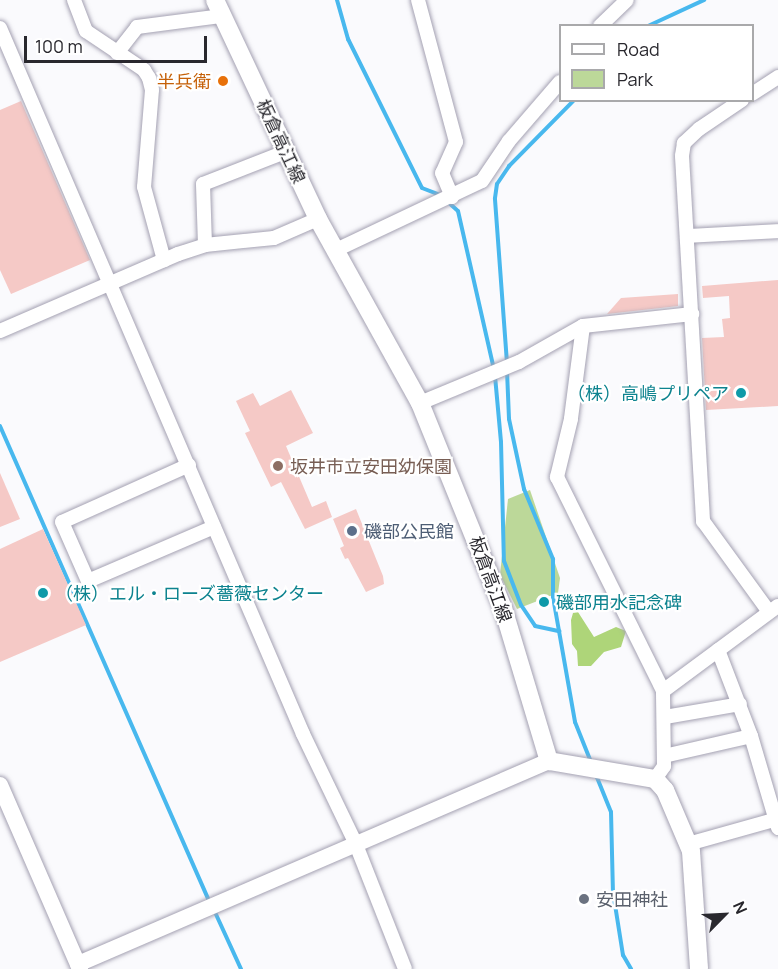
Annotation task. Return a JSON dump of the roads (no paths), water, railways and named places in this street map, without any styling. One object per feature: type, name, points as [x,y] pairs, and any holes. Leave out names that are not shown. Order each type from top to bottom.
[{"type":"main road","name":"板倉高江線","points":[[219,8],[318,219],[420,403],[502,608],[549,760]]},
{"type":"main road","points":[[549,760],[655,779],[665,790],[688,844],[699,969]]},
{"type":"street","points":[[74,0],[86,31],[144,70],[152,90],[144,187],[164,260]]},
{"type":"street","points":[[418,0],[456,142],[442,172],[452,197]]},
{"type":"street","points":[[602,24],[627,0]]},
{"type":"street","points":[[117,53],[137,27],[219,8]]},
{"type":"street","points":[[0,28],[303,734],[355,842],[405,969]]},
{"type":"street","points":[[754,93],[778,77]]},
{"type":"street","points":[[336,250],[482,181],[509,141],[559,84]]},
{"type":"street","points":[[663,691],[773,609],[703,521],[684,143],[739,102]]},
{"type":"street","points":[[205,245],[203,184],[285,152]]},
{"type":"street","points":[[0,332],[110,282],[205,245],[274,238],[318,219]]},
{"type":"street","points":[[687,236],[778,231]]},
{"type":"street","points":[[420,403],[519,362],[583,326],[692,314]]},
{"type":"street","points":[[583,326],[571,420],[557,477],[663,691],[664,766],[655,779]]},
{"type":"street","points":[[189,465],[62,522],[88,581],[214,527]]},
{"type":"street","points":[[688,844],[776,824],[751,736],[718,650]]},
{"type":"street","points":[[665,717],[740,704]]},
{"type":"street","points":[[664,756],[751,736]]},
{"type":"street","points":[[0,785],[75,967],[355,842],[549,760]]},
{"type":"waterway","points":[[337,0],[348,39],[422,188],[443,196]]},
{"type":"waterway","points":[[652,24],[704,0]]},
{"type":"waterway","points":[[507,363],[495,198],[497,184],[509,166],[572,102]]},
{"type":"waterway","points":[[448,202],[458,211],[494,369]]},
{"type":"waterway","points":[[507,371],[509,419],[524,489],[553,559],[553,597],[575,722],[591,762]]},
{"type":"waterway","points":[[495,376],[501,442],[504,561],[521,605],[535,626],[559,631]]},
{"type":"waterway","points":[[0,426],[210,903]]},
{"type":"waterway","points":[[596,775],[611,812],[613,892],[623,955],[631,969]]},
{"type":"waterway","points":[[214,910],[241,969]]},
{"type":"place","name":"半兵衛","points":[[223,81]]},
{"type":"place","name":"（株）高嶋プリペア","points":[[741,393]]},
{"type":"place","name":"坂井市立安田幼保園","points":[[278,466]]},
{"type":"place","name":"磯部公民館","points":[[352,531]]},
{"type":"place","name":"（株）エル・ローズ薔薇センター","points":[[43,593]]},
{"type":"place","name":"磯部用水記念碑","points":[[544,602]]},
{"type":"place","name":"安田神社","points":[[584,899]]}]
